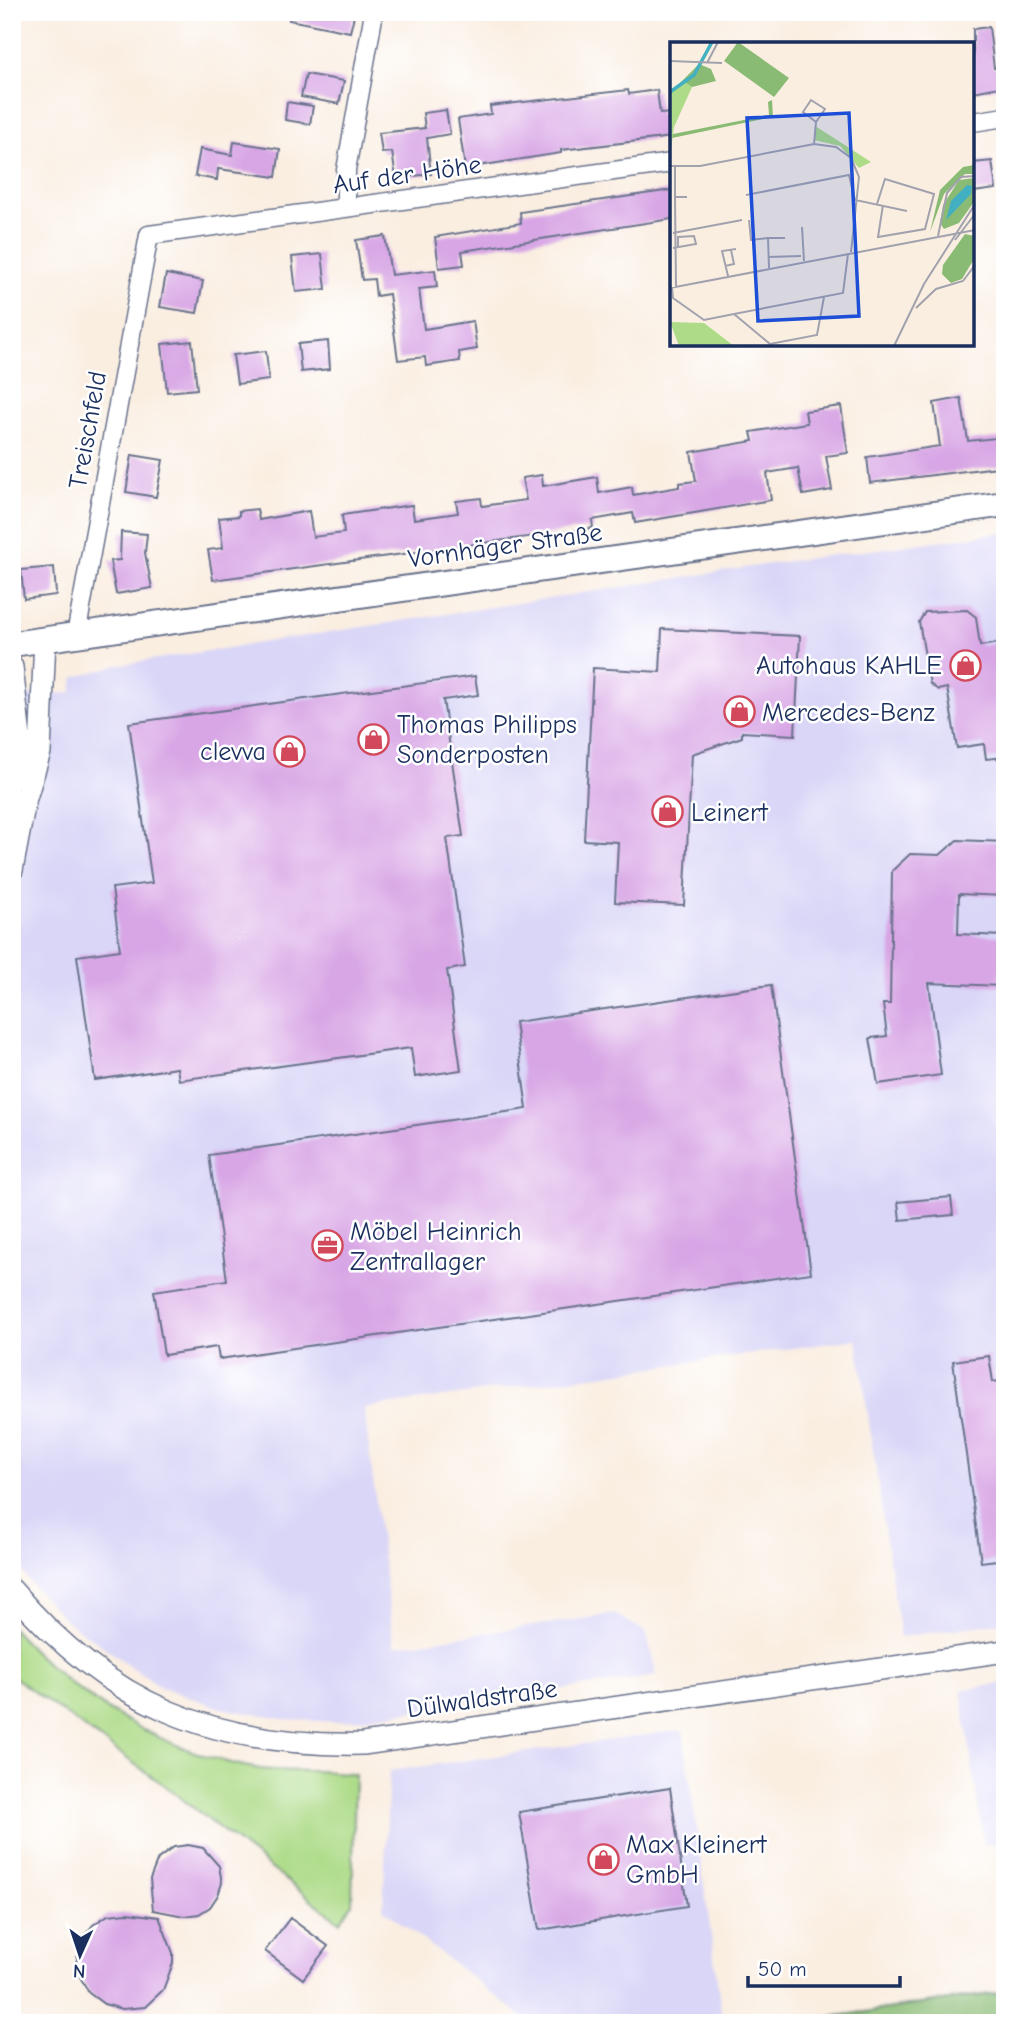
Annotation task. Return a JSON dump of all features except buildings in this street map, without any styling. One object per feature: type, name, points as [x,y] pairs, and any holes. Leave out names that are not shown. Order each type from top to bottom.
[{"type":"main road","name":"Vornhäger Straße","points":[[12,644],[1005,504]]},
{"type":"street","points":[[346,208],[346,170],[374,12]]},
{"type":"street","points":[[975,122],[1005,117]]},
{"type":"street","name":"Auf der Höhe","points":[[149,235],[670,163]]},
{"type":"street","name":"Treischfeld","points":[[76,635],[149,235]]},
{"type":"street","points":[[12,870],[25,801],[40,752],[45,639]]},
{"type":"street","points":[[12,667],[25,801]]},
{"type":"street","name":"Dülwaldstraße","points":[[12,1590],[45,1629],[90,1668],[142,1700],[194,1722],[250,1737],[306,1745],[363,1744],[1005,1651]]},
{"type":"shaded area","points":[[1005,532],[1005,1622],[900,1637],[857,1339],[364,1408],[394,1646],[615,1614],[646,1632],[657,1676],[335,1722],[282,1719],[221,1708],[160,1687],[67,1621],[31,1584],[12,1555],[12,696],[71,693],[74,678],[118,665],[789,561]]},
{"type":"shaded area","points":[[1005,1683],[1005,1842],[984,1845],[961,1690]]},
{"type":"shaded area","points":[[683,1730],[723,2023],[531,2023],[383,1909],[389,1771]]},
{"type":"green space","points":[[12,1628],[36,1654],[63,1677],[124,1719],[157,1736],[225,1762],[260,1769],[355,1775],[352,1904],[340,1922],[164,1785],[12,1676]]},
{"type":"green space","points":[[1005,1992],[1005,2019],[982,2023],[788,2023]]},
{"type":"place","name":"Autohaus KAHLE","points":[[965,665]]},
{"type":"place","name":"Mercedes-Benz","points":[[739,712]]},
{"type":"place","name":"Thomas Philipps Sonderposten","points":[[374,739]]},
{"type":"place","name":"clevva","points":[[289,751]]},
{"type":"place","name":"Leinert","points":[[668,812]]},
{"type":"place","name":"Möbel Heinrich Zentrallager","points":[[327,1246]]},
{"type":"place","name":"Max Kleinert GmbH","points":[[603,1859]]}]
